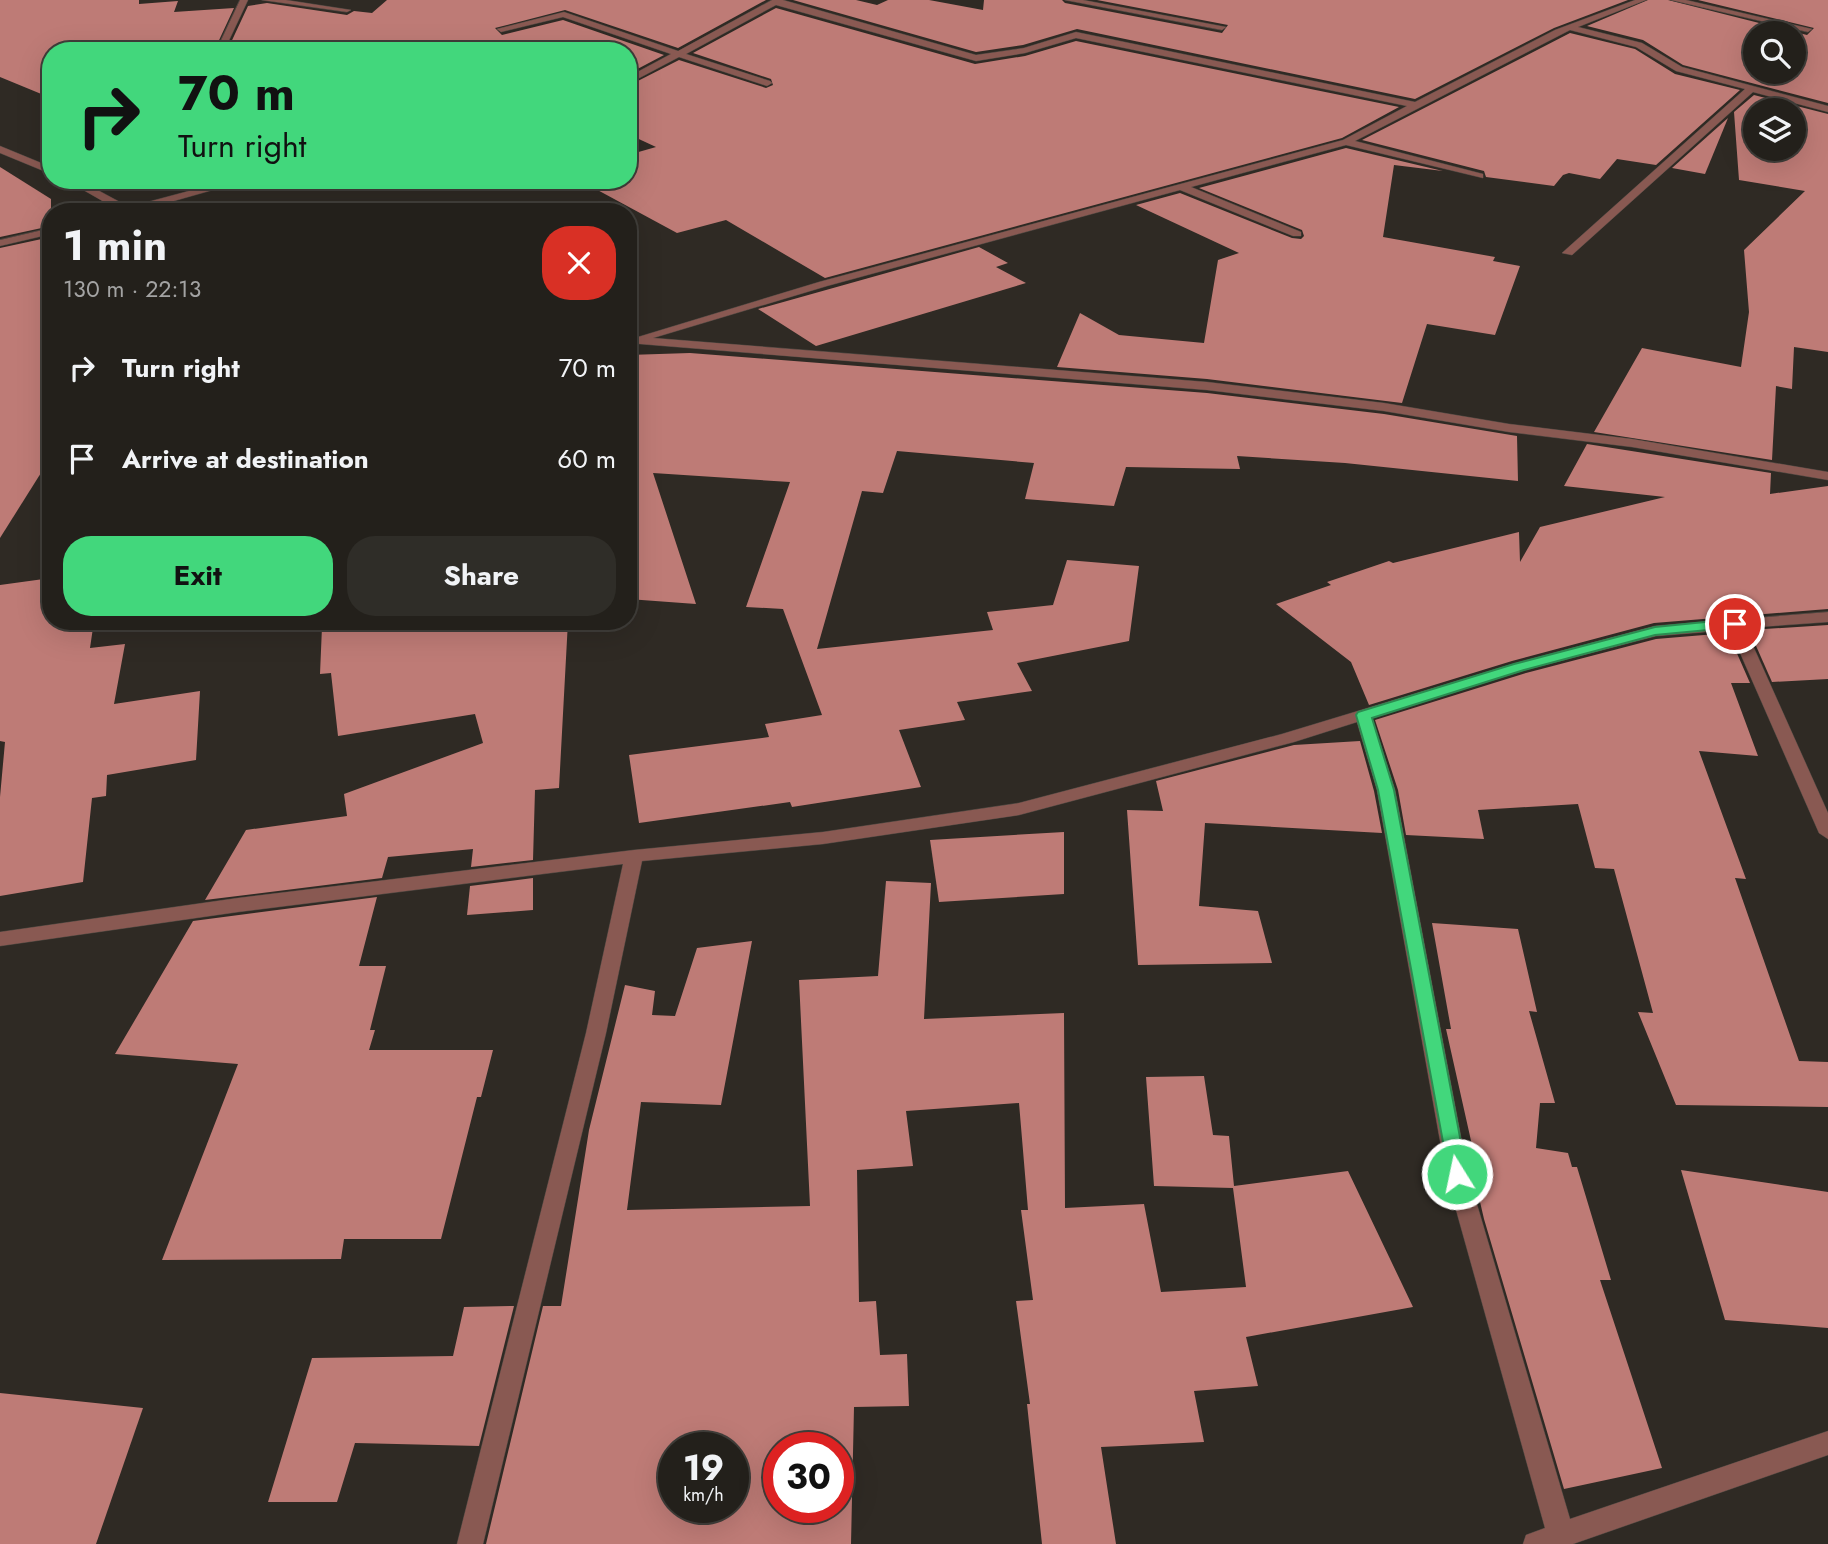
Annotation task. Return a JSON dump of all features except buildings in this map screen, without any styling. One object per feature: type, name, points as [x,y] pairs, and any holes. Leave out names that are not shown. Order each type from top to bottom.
[{"type":"street","points":[[224,42],[238,6],[244,0]]},
{"type":"street","points":[[266,0],[347,10]]},
{"type":"street","points":[[1069,0],[1222,27]]},
{"type":"street","points":[[637,338],[823,284],[1346,142],[1414,105],[1570,28],[1642,0]]},
{"type":"street","points":[[1675,0],[1808,29]]},
{"type":"street","points":[[637,76],[777,1],[976,58],[1025,50],[1076,35],[1414,105]]},
{"type":"street","points":[[501,29],[564,14],[767,83]]},
{"type":"street","points":[[1570,28],[1639,45],[1679,69],[1828,109]]},
{"type":"street","points":[[1568,253],[1753,87]]},
{"type":"street","points":[[1346,142],[1479,176]]},
{"type":"street","points":[[0,149],[42,167]]},
{"type":"street","points":[[1184,188],[1297,234]]},
{"type":"street","points":[[87,189],[111,203]]},
{"type":"street","points":[[155,203],[209,189]]},
{"type":"street","points":[[0,243],[42,233]]},
{"type":"street","points":[[637,341],[1207,386],[1384,407],[1509,428],[1632,443],[1828,476]]},
{"type":"street","points":[[0,939],[238,905],[634,856],[823,838],[1019,809],[1288,738],[1519,667],[1655,631],[1828,617]]},
{"type":"street","points":[[1735,624],[1828,833]]},
{"type":"street","points":[[1363,715],[1386,790],[1457,1174],[1548,1540],[1828,1443]]},
{"type":"street","points":[[470,1544],[596,1032],[634,856]]},
{"type":"route","points":[[1457,1174],[1386,790],[1363,715],[1519,667],[1655,631],[1735,624]]}]
